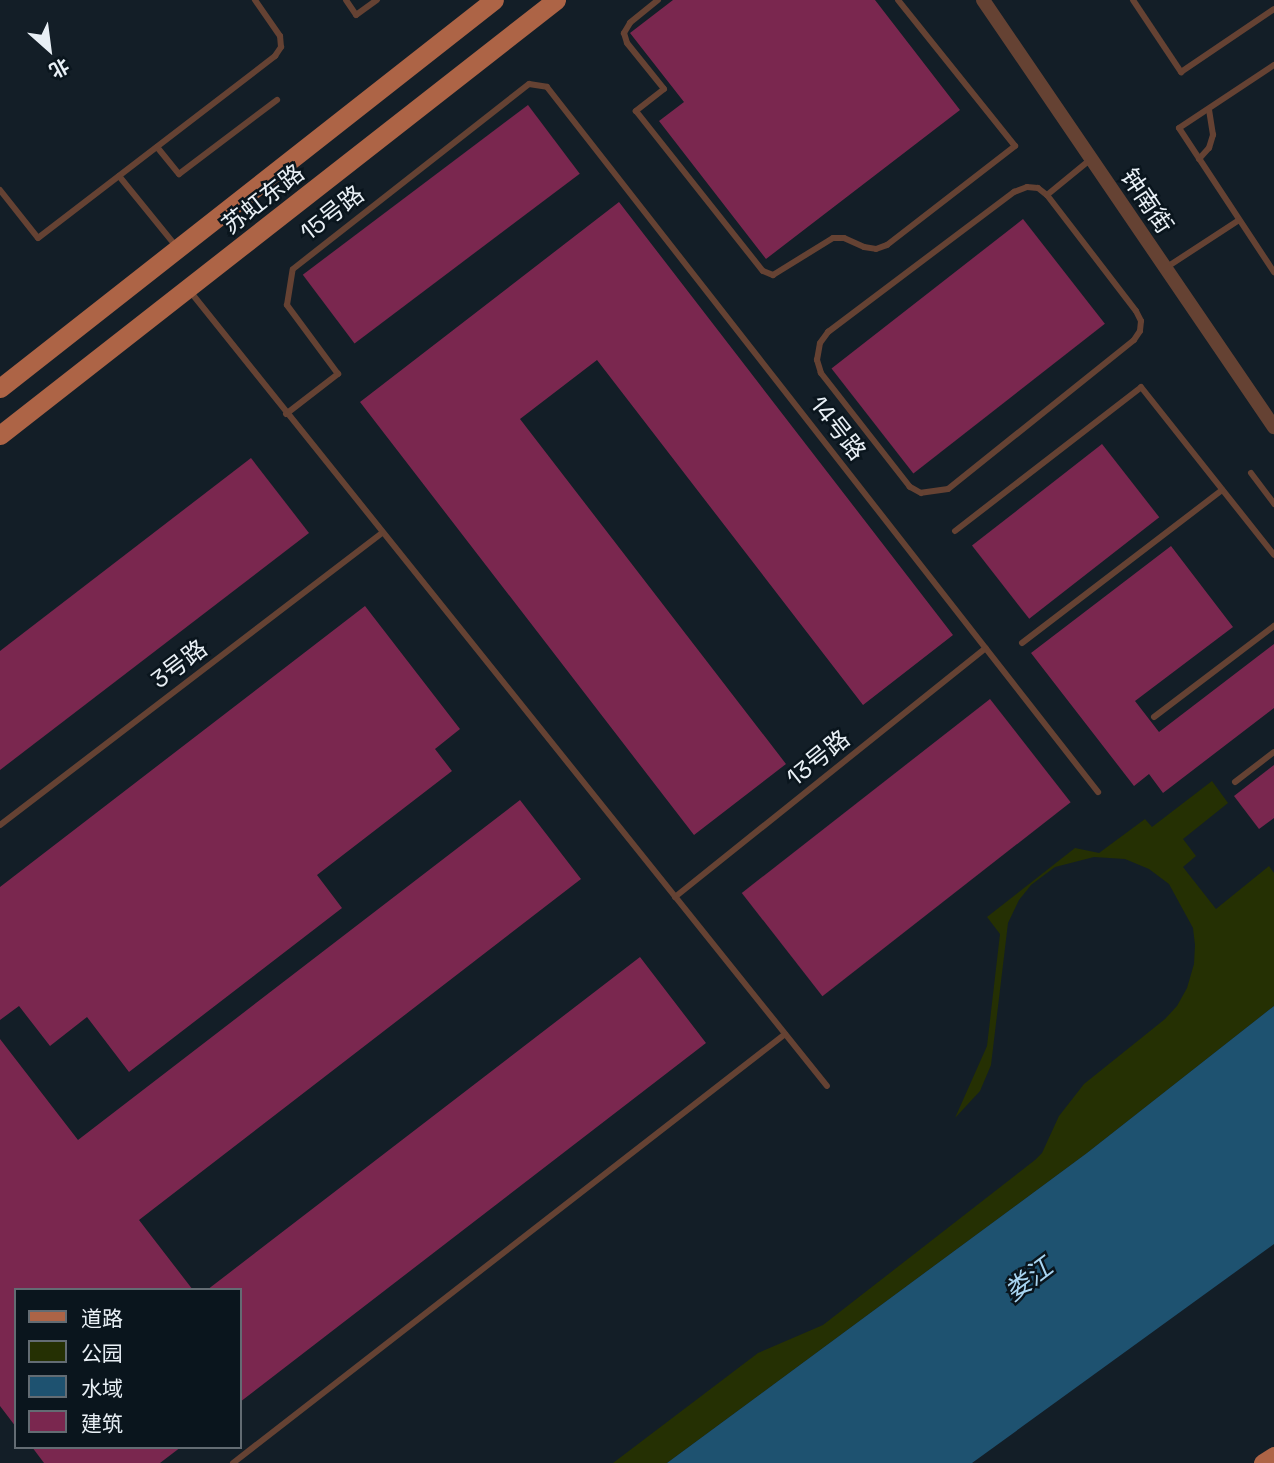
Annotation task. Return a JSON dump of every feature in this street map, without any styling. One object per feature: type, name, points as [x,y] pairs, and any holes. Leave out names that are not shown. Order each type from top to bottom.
[{"type":"main road","name":"苏虹东路","points":[[0,435],[556,0]]},
{"type":"main road","name":"苏虹东路","points":[[0,388],[483,3]]},
{"type":"main road","points":[[1263,1463],[1274,1455]]},
{"type":"street","name":"钟南街","points":[[983,0],[1274,426]]},
{"type":"lane","points":[[0,190],[38,238],[275,56],[281,47],[280,36],[255,0]]},
{"type":"lane","points":[[346,0],[356,15],[377,0]]},
{"type":"lane","points":[[658,0],[630,23],[624,33],[626,43],[664,89],[636,111],[763,271],[773,275],[833,237],[844,238],[864,247],[876,248],[887,244],[1015,146],[898,0]]},
{"type":"lane","points":[[1133,0],[1181,72],[1274,9]]},
{"type":"lane","points":[[1274,65],[1179,128],[1274,272]]},
{"type":"lane","name":"15号路","points":[[286,415],[338,374],[288,305],[293,268],[529,84],[547,87]]},
{"type":"lane","name":"14号路","points":[[547,87],[1098,792]]},
{"type":"lane","points":[[157,147],[179,174],[277,100]]},
{"type":"lane","points":[[1199,159],[1209,148],[1213,135],[1209,109]]},
{"type":"lane","points":[[1047,195],[1091,159]]},
{"type":"lane","points":[[119,176],[178,248]]},
{"type":"lane","points":[[1038,188],[1047,195],[1136,311],[1141,321],[1140,331],[1134,340],[948,489],[922,493],[910,487],[821,373],[817,359],[820,343],[828,332],[1014,192],[1038,188]]},
{"type":"lane","points":[[1166,268],[1239,220]]},
{"type":"lane","points":[[188,289],[286,415],[827,1086]]},
{"type":"lane","points":[[955,531],[1141,387],[1273,552]]},
{"type":"lane","points":[[1251,473],[1274,504]]},
{"type":"lane","points":[[1022,643],[1222,490]]},
{"type":"lane","name":"3号路","points":[[0,825],[382,533]]},
{"type":"lane","points":[[1154,717],[1274,626]]},
{"type":"lane","name":"13号路","points":[[675,897],[986,648]]},
{"type":"lane","points":[[1235,782],[1274,752]]},
{"type":"lane","points":[[233,1463],[785,1034]]},
{"type":"green space","points":[[1212,781],[1228,803],[1183,839],[1196,856],[1183,867],[1216,909],[1269,866],[1274,873],[1274,1006],[1087,1153],[667,1463],[613,1463],[758,1353],[823,1325],[1035,1160],[1042,1153],[1059,1116],[1084,1084],[1165,1019],[1177,1006],[1187,988],[1194,964],[1195,945],[1193,928],[1169,884],[1149,869],[1125,859],[1094,857],[1055,867],[1031,885],[1019,900],[1008,923],[991,1065],[980,1091],[955,1118],[987,1046],[1000,934],[987,917],[1075,848],[1099,853],[1145,819],[1152,827]]},
{"type":"water","name":"娄江","points":[[1274,1006],[1274,1244],[972,1463],[667,1463],[1087,1153]]},
{"type":"building","points":[[673,0],[875,0],[960,110],[766,259],[659,121],[684,102],[630,33]]},
{"type":"building","points":[[528,105],[580,174],[355,343],[303,275]]},
{"type":"building","points":[[619,202],[953,635],[863,705],[597,360],[520,419],[786,764],[694,835],[360,402]]},
{"type":"building","points":[[1023,219],[1105,324],[913,473],[832,369]]},
{"type":"building","points":[[1102,444],[1159,517],[1029,619],[972,546]]},
{"type":"building","points":[[251,458],[309,533],[0,770],[0,651]]},
{"type":"building","points":[[1171,546],[1233,627],[1135,701],[1159,732],[1274,644],[1274,708],[1163,793],[1149,774],[1134,786],[1031,653]]},
{"type":"building","points":[[365,606],[460,729],[435,749],[452,771],[317,875],[342,908],[129,1072],[87,1017],[50,1046],[19,1006],[0,1020],[0,887]]},
{"type":"building","points":[[990,699],[1071,802],[822,996],[742,893]]},
{"type":"building","points":[[1274,765],[1274,818],[1259,829],[1234,796]]},
{"type":"building","points":[[520,800],[581,879],[139,1220],[191,1288],[14,1288],[14,1424],[0,1406],[0,1039],[78,1140]]},
{"type":"building","points":[[640,957],[706,1043],[242,1400],[242,1288],[210,1288]]},
{"type":"building","points":[[34,1449],[178,1449],[160,1463],[44,1463]]}]
